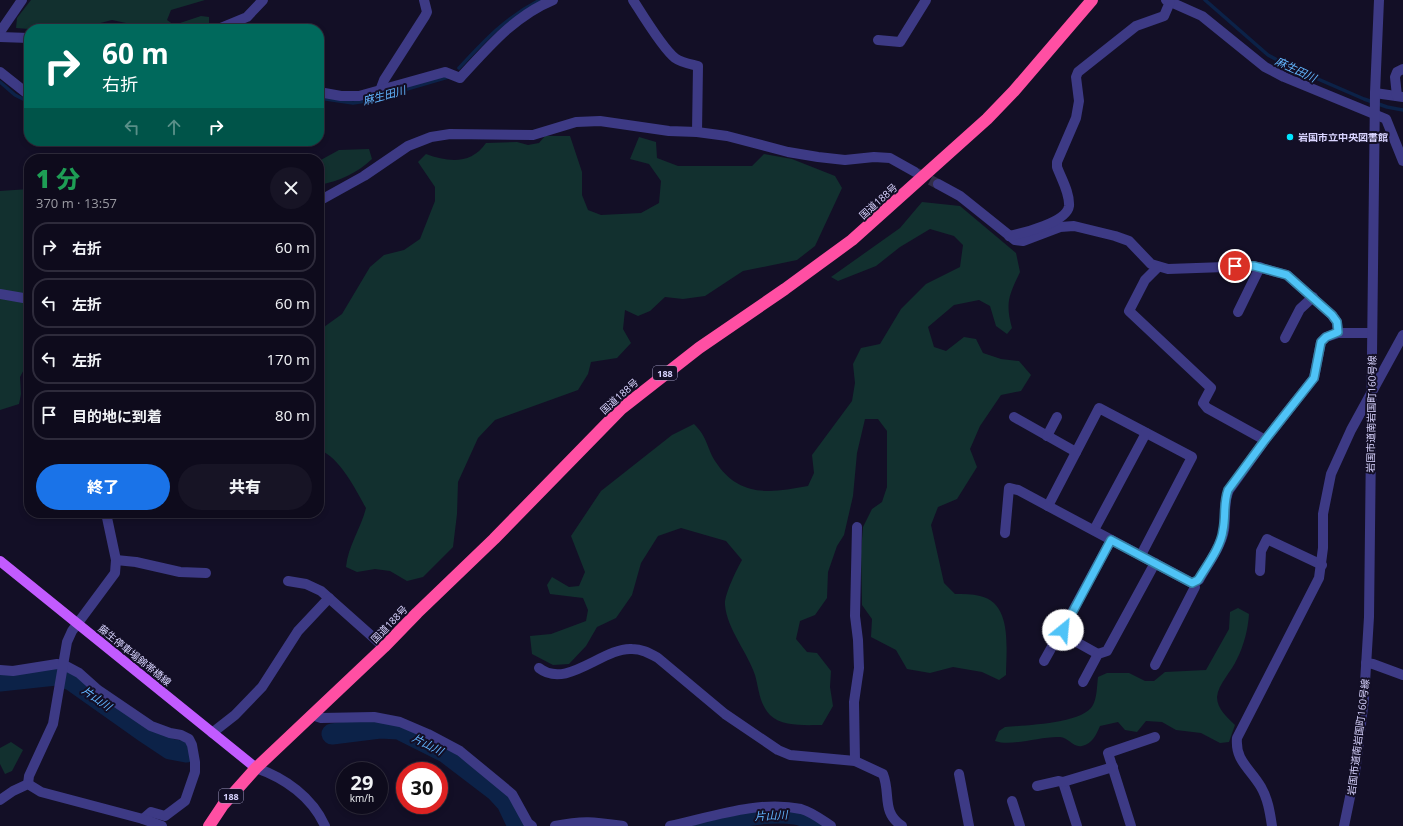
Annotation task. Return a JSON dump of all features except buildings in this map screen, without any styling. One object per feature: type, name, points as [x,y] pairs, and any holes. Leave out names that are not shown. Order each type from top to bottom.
[{"type":"highway","name":"国道188号","points":[[209,826],[223,805],[256,768],[384,648],[417,613],[494,539],[621,409],[699,348],[785,289],[852,240],[981,124],[1014,91],[1092,0]]},
{"type":"main road","name":"藤生停車場錦帯橋線","points":[[0,560],[256,768]]},
{"type":"street","points":[[0,32],[22,0]]},
{"type":"street","points":[[230,24],[247,17],[264,0]]},
{"type":"street","points":[[382,90],[381,88],[384,80],[427,12],[424,0]]},
{"type":"street","points":[[324,93],[341,96],[359,96],[444,72],[460,78],[503,32],[523,17],[553,0]]},
{"type":"street","points":[[633,0],[666,48],[675,58],[685,63],[698,66],[696,132]]},
{"type":"street","points":[[878,40],[900,42],[926,0]]},
{"type":"street","name":"岩国市道南岩国町160号線","points":[[1344,826],[1355,773],[1364,699],[1369,617],[1375,114],[1379,0]]},
{"type":"street","points":[[1010,236],[1050,223],[1063,216],[1069,207],[1068,196],[1057,167],[1057,162],[1076,118],[1079,101],[1076,77],[1078,72],[1136,26],[1164,16],[1168,1],[1202,16],[1265,67],[1284,77],[1386,119],[1403,161]]},
{"type":"street","points":[[0,37],[24,38]]},
{"type":"street","points":[[1376,93],[1400,97],[1396,77],[1397,72],[1403,69]]},
{"type":"street","points":[[0,72],[24,91]]},
{"type":"street","points":[[324,198],[364,176],[408,146],[431,137],[450,134],[532,135],[576,122],[600,121],[669,131],[696,132],[727,136],[788,152],[844,160],[874,157],[890,158],[915,172]]},
{"type":"street","points":[[938,184],[960,196],[1015,240],[1023,241],[1060,227],[1074,226],[1115,236],[1129,242],[1147,260],[1158,267],[1168,270],[1235,266],[1260,267],[1287,275],[1332,315],[1337,322],[1338,332]]},
{"type":"street","points":[[1158,267],[1144,280],[1129,311],[1210,388],[1203,403],[1207,408],[1265,440]]},
{"type":"street","points":[[1238,312],[1260,267]]},
{"type":"street","points":[[0,294],[24,298]]},
{"type":"street","points":[[1285,338],[1300,309],[1313,297]]},
{"type":"street","points":[[1194,582],[1198,580],[1224,530],[1225,498],[1228,490],[1314,378],[1321,342],[1326,337],[1338,332],[1372,333]]},
{"type":"street","points":[[1272,826],[1269,806],[1262,788],[1239,757],[1236,748],[1237,738],[1307,603],[1318,578],[1322,565],[1324,548],[1323,514],[1331,474],[1371,391],[1403,335]]},
{"type":"street","points":[[1048,506],[1099,408],[1192,457],[1141,555]]},
{"type":"street","points":[[1047,436],[1057,416]]},
{"type":"street","points":[[1014,417],[1076,452]]},
{"type":"street","points":[[1094,530],[1146,433]]},
{"type":"street","points":[[1005,533],[1009,488],[1018,490],[1154,563],[1194,582]]},
{"type":"street","points":[[28,784],[29,776],[53,724],[62,684],[68,642],[77,624],[110,581],[115,572],[116,560],[107,518]]},
{"type":"street","points":[[855,761],[854,702],[859,668],[855,616],[857,527]]},
{"type":"street","points":[[1260,571],[1261,552],[1267,539],[1322,565]]},
{"type":"street","points":[[1098,654],[1064,635],[1063,630],[1111,540]]},
{"type":"street","points":[[116,560],[136,562],[180,572],[206,572]]},
{"type":"street","points":[[1083,682],[1098,654],[1107,651],[1154,563]]},
{"type":"street","points":[[288,582],[306,584],[321,591],[384,648]]},
{"type":"street","points":[[1155,665],[1195,587],[1194,582]]},
{"type":"street","points":[[212,733],[235,715],[262,687],[298,631],[329,598]]},
{"type":"street","points":[[1044,661],[1058,636],[1064,632]]},
{"type":"street","points":[[539,668],[545,673],[558,674],[573,672],[616,652],[630,648],[645,651],[658,658],[725,714],[778,750],[790,755],[855,761],[883,774],[886,781],[888,810],[895,824]]},
{"type":"street","points":[[1366,663],[1373,664],[1403,675]]},
{"type":"street","points":[[0,670],[13,671],[57,664],[64,669],[79,673],[98,690],[150,726],[181,735],[189,739],[192,744],[196,762],[195,772],[185,801],[165,816],[151,812],[143,819]]},
{"type":"street","points":[[312,715],[321,718],[374,718],[400,722],[443,741],[460,751],[512,794],[528,823],[532,826]]},
{"type":"street","points":[[1131,826],[1108,753],[1156,737]]},
{"type":"street","points":[[1037,786],[1059,780],[1064,782],[1113,767]]},
{"type":"street","points":[[256,768],[276,774],[294,788],[320,815],[325,826]]},
{"type":"street","points":[[959,774],[969,826]]},
{"type":"street","points":[[1064,782],[1077,826]]},
{"type":"street","points":[[28,784],[41,792],[143,819],[162,826]]},
{"type":"street","points":[[0,800],[13,791],[28,784]]},
{"type":"street","points":[[1012,801],[1020,826]]},
{"type":"street","points":[[670,826],[751,808],[771,807],[802,809],[816,816],[830,826]]},
{"type":"street","points":[[555,826],[580,821],[623,826]]},
{"type":"green space","points":[[31,0],[205,0],[171,10],[167,20],[173,24],[128,24],[112,20],[96,24],[24,24],[24,29],[16,28],[17,18]]},
{"type":"green space","points":[[201,16],[209,17],[209,24],[177,24]]},
{"type":"green space","points":[[545,136],[570,136],[582,172],[582,195],[588,210],[601,215],[641,213],[659,203],[661,181],[649,164],[630,159],[639,137],[656,142],[657,158],[678,166],[752,166],[764,154],[792,159],[835,176],[842,188],[815,246],[797,260],[743,271],[705,296],[683,299],[665,297],[650,311],[638,316],[625,310],[623,329],[631,343],[617,358],[591,362],[588,374],[578,390],[495,420],[478,438],[458,482],[457,514],[453,547],[423,577],[407,581],[390,571],[375,569],[357,572],[346,567],[347,559],[366,508],[352,483],[340,466],[324,452],[324,327],[342,314],[370,267],[384,255],[404,250],[420,239],[435,201],[435,187],[418,162],[426,154],[443,159],[459,160],[473,155],[486,143],[517,142],[528,145],[539,143]]},
{"type":"green space","points":[[369,149],[372,159],[341,179],[324,184],[324,158],[339,150]]},
{"type":"green space","points":[[24,189],[24,369],[20,377],[21,394],[19,404],[0,410],[0,191]]},
{"type":"green space","points":[[922,202],[960,206],[1016,253],[1020,272],[1009,299],[1009,312],[1012,328],[1007,334],[996,326],[990,306],[979,300],[954,305],[928,327],[934,347],[946,351],[964,337],[976,339],[983,353],[1001,359],[1019,361],[1031,375],[1021,391],[1001,395],[980,426],[970,449],[977,467],[957,499],[938,507],[931,525],[944,583],[955,594],[971,594],[991,600],[1003,617],[1006,641],[1006,675],[999,680],[982,672],[953,667],[930,673],[907,669],[896,650],[871,637],[872,619],[862,605],[861,552],[863,527],[872,509],[882,502],[887,487],[887,431],[878,419],[865,419],[857,453],[853,496],[844,535],[837,546],[828,572],[827,598],[815,615],[800,621],[796,639],[807,652],[817,653],[831,671],[830,687],[833,706],[822,725],[802,725],[781,722],[770,715],[766,710],[761,701],[752,667],[730,623],[725,605],[729,589],[742,560],[726,541],[681,528],[658,536],[641,563],[632,595],[616,618],[597,627],[586,646],[569,664],[553,665],[532,654],[530,636],[551,634],[586,621],[588,610],[583,598],[550,594],[547,585],[552,577],[569,587],[579,586],[585,572],[571,536],[601,491],[672,435],[694,424],[699,429],[712,456],[724,473],[734,482],[745,487],[768,491],[808,486],[814,473],[812,455],[852,401],[855,383],[853,364],[861,348],[880,344],[901,309],[926,284],[960,267],[963,245],[954,236],[930,229],[900,247],[876,266],[838,281],[831,277],[900,228]]},
{"type":"green space","points":[[1238,608],[1249,614],[1247,631],[1244,643],[1235,664],[1222,682],[1217,697],[1217,701],[1221,709],[1235,725],[1229,742],[1220,743],[1201,733],[1176,730],[1162,722],[1146,721],[1137,732],[1125,730],[1118,722],[1100,726],[1091,741],[1082,746],[1076,745],[1063,737],[1052,737],[1010,743],[995,741],[999,731],[1005,727],[1066,720],[1087,711],[1094,702],[1098,677],[1107,673],[1129,673],[1145,681],[1154,681],[1165,672],[1206,670],[1229,629],[1230,612]]},
{"type":"green space","points":[[11,742],[23,750],[12,771],[5,774],[0,764],[0,748]]},
{"type":"waterway","name":"麻生田川","points":[[459,68],[496,30],[516,14],[540,0]]},
{"type":"waterway","name":"麻生田川","points":[[1205,0],[1268,55],[1288,66],[1364,99],[1387,107],[1403,110]]},
{"type":"waterway","name":"麻生田川","points":[[324,99],[353,103],[366,101],[448,77]]},
{"type":"waterway","name":"麻生田川","points":[[0,82],[15,95],[24,100]]},
{"type":"waterway","name":"片山川","points":[[0,681],[56,675],[71,680],[170,749],[186,752]]},
{"type":"waterway","name":"片山川","points":[[332,734],[380,728],[399,729],[445,752],[496,791],[507,803],[518,826]]},
{"type":"waterway","name":"片山川","points":[[697,826],[746,816],[771,813],[795,814],[811,820],[820,826]]},
{"type":"tunnel","points":[[917,173],[938,184]]},
{"type":"place","name":"岩国市立中央図書館","points":[[1290,137]]},
{"type":"route","points":[[1063,630],[1111,540],[1192,583],[1198,580],[1224,530],[1224,508],[1228,490],[1314,378],[1317,369],[1321,342],[1326,337],[1338,332],[1337,322],[1332,315],[1287,275],[1254,266],[1235,266]]}]
